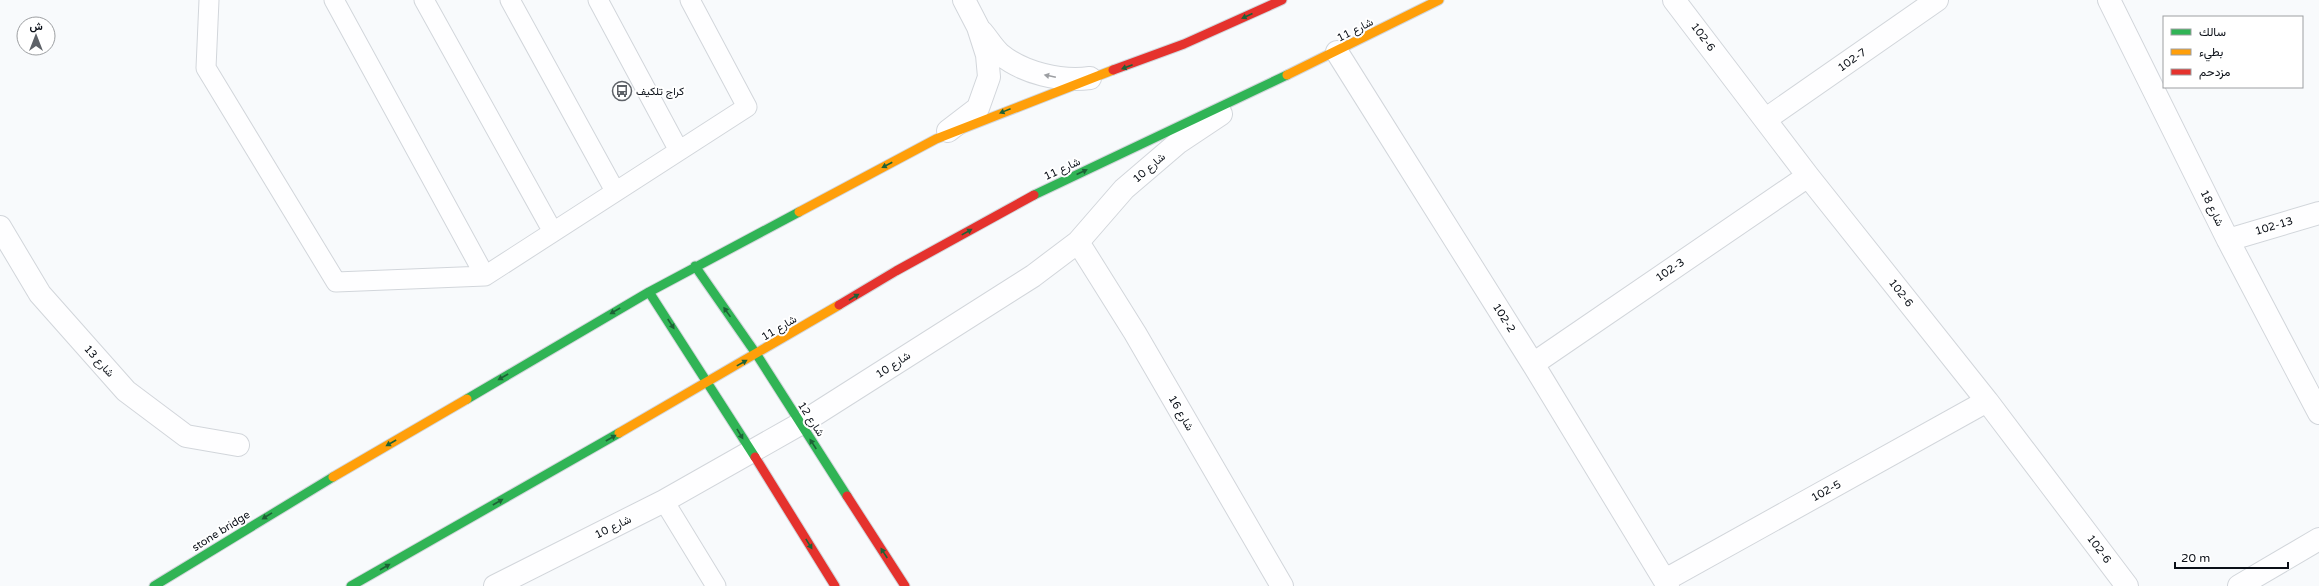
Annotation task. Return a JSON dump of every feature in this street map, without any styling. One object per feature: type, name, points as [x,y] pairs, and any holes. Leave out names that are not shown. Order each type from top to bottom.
[{"type":"main road","points":[[835,586],[708,382],[649,292],[695,266],[936,139],[1021,105],[1102,76],[1184,44],[1282,0]]},
{"type":"main road","name":"شارع 11","points":[[351,586],[757,355],[896,271],[1036,194],[1337,52],[1439,0]]},
{"type":"main road","name":"شارع 12","points":[[695,266],[757,355],[905,586]]},
{"type":"main road","name":"stone bridge","points":[[154,586],[300,496],[649,292]]},
{"type":"street","points":[[936,139],[978,108],[989,78],[987,55],[978,27],[964,0]]},
{"type":"street","name":"102-6","points":[[1674,0],[1808,176],[1987,401],[2127,586]]},
{"type":"street","name":"102-7","points":[[1766,119],[1937,0]]},
{"type":"street","name":"شارع 18","points":[[2109,0],[2228,240],[2319,414]]},
{"type":"street","points":[[978,27],[1000,54],[1035,72],[1072,81],[1102,76]]},
{"type":"street","name":"102-2","points":[[1337,52],[1533,364],[1666,583]]},
{"type":"street","name":"شارع 10","points":[[495,586],[664,501],[800,424],[1033,276],[1078,242],[1124,189],[1180,142],[1255,91]]},
{"type":"street","name":"102-3","points":[[1533,364],[1808,176]]},
{"type":"street","name":"102-13","points":[[2228,240],[2319,213]]},
{"type":"street","name":"شارع 13","points":[[0,227],[40,294],[126,391],[186,436],[238,445]]},
{"type":"street","name":"شارع 16","points":[[1078,242],[1135,333],[1282,586]]},
{"type":"street","name":"102-5","points":[[1666,583],[1987,401]]},
{"type":"street","points":[[2239,586],[2319,539]]},
{"type":"lane","points":[[209,0],[206,68],[336,282],[485,276],[678,149],[747,107],[690,0]]},
{"type":"lane","points":[[334,0],[485,276]]},
{"type":"lane","points":[[424,0],[553,232]]},
{"type":"lane","points":[[510,0],[615,191]]},
{"type":"lane","points":[[598,0],[678,149]]},
{"type":"lane","points":[[664,501],[716,586]]},
{"type":"traffic: fast","points":[[1034,195],[1287,75]]},
{"type":"traffic: fast","points":[[467,399],[649,292],[799,212]]},
{"type":"traffic: fast","points":[[695,266],[757,355],[847,496]]},
{"type":"traffic: fast","points":[[649,292],[755,457]]},
{"type":"traffic: fast","points":[[351,586],[619,433]]},
{"type":"traffic: fast","points":[[154,586],[333,477]]},
{"type":"traffic: slow","points":[[1287,75],[1439,0]]},
{"type":"traffic: slow","points":[[799,212],[936,139],[1113,70]]},
{"type":"traffic: slow","points":[[619,433],[839,305]]},
{"type":"traffic: slow","points":[[333,477],[467,399]]},
{"type":"traffic: jam","points":[[1113,70],[1184,44],[1282,0]]},
{"type":"traffic: jam","points":[[839,305],[896,271],[1034,195]]},
{"type":"traffic: jam","points":[[755,457],[835,586]]},
{"type":"traffic: jam","points":[[847,496],[905,586]]},
{"type":"place","name":"كراج تلكيف","points":[[622,91]]}]
